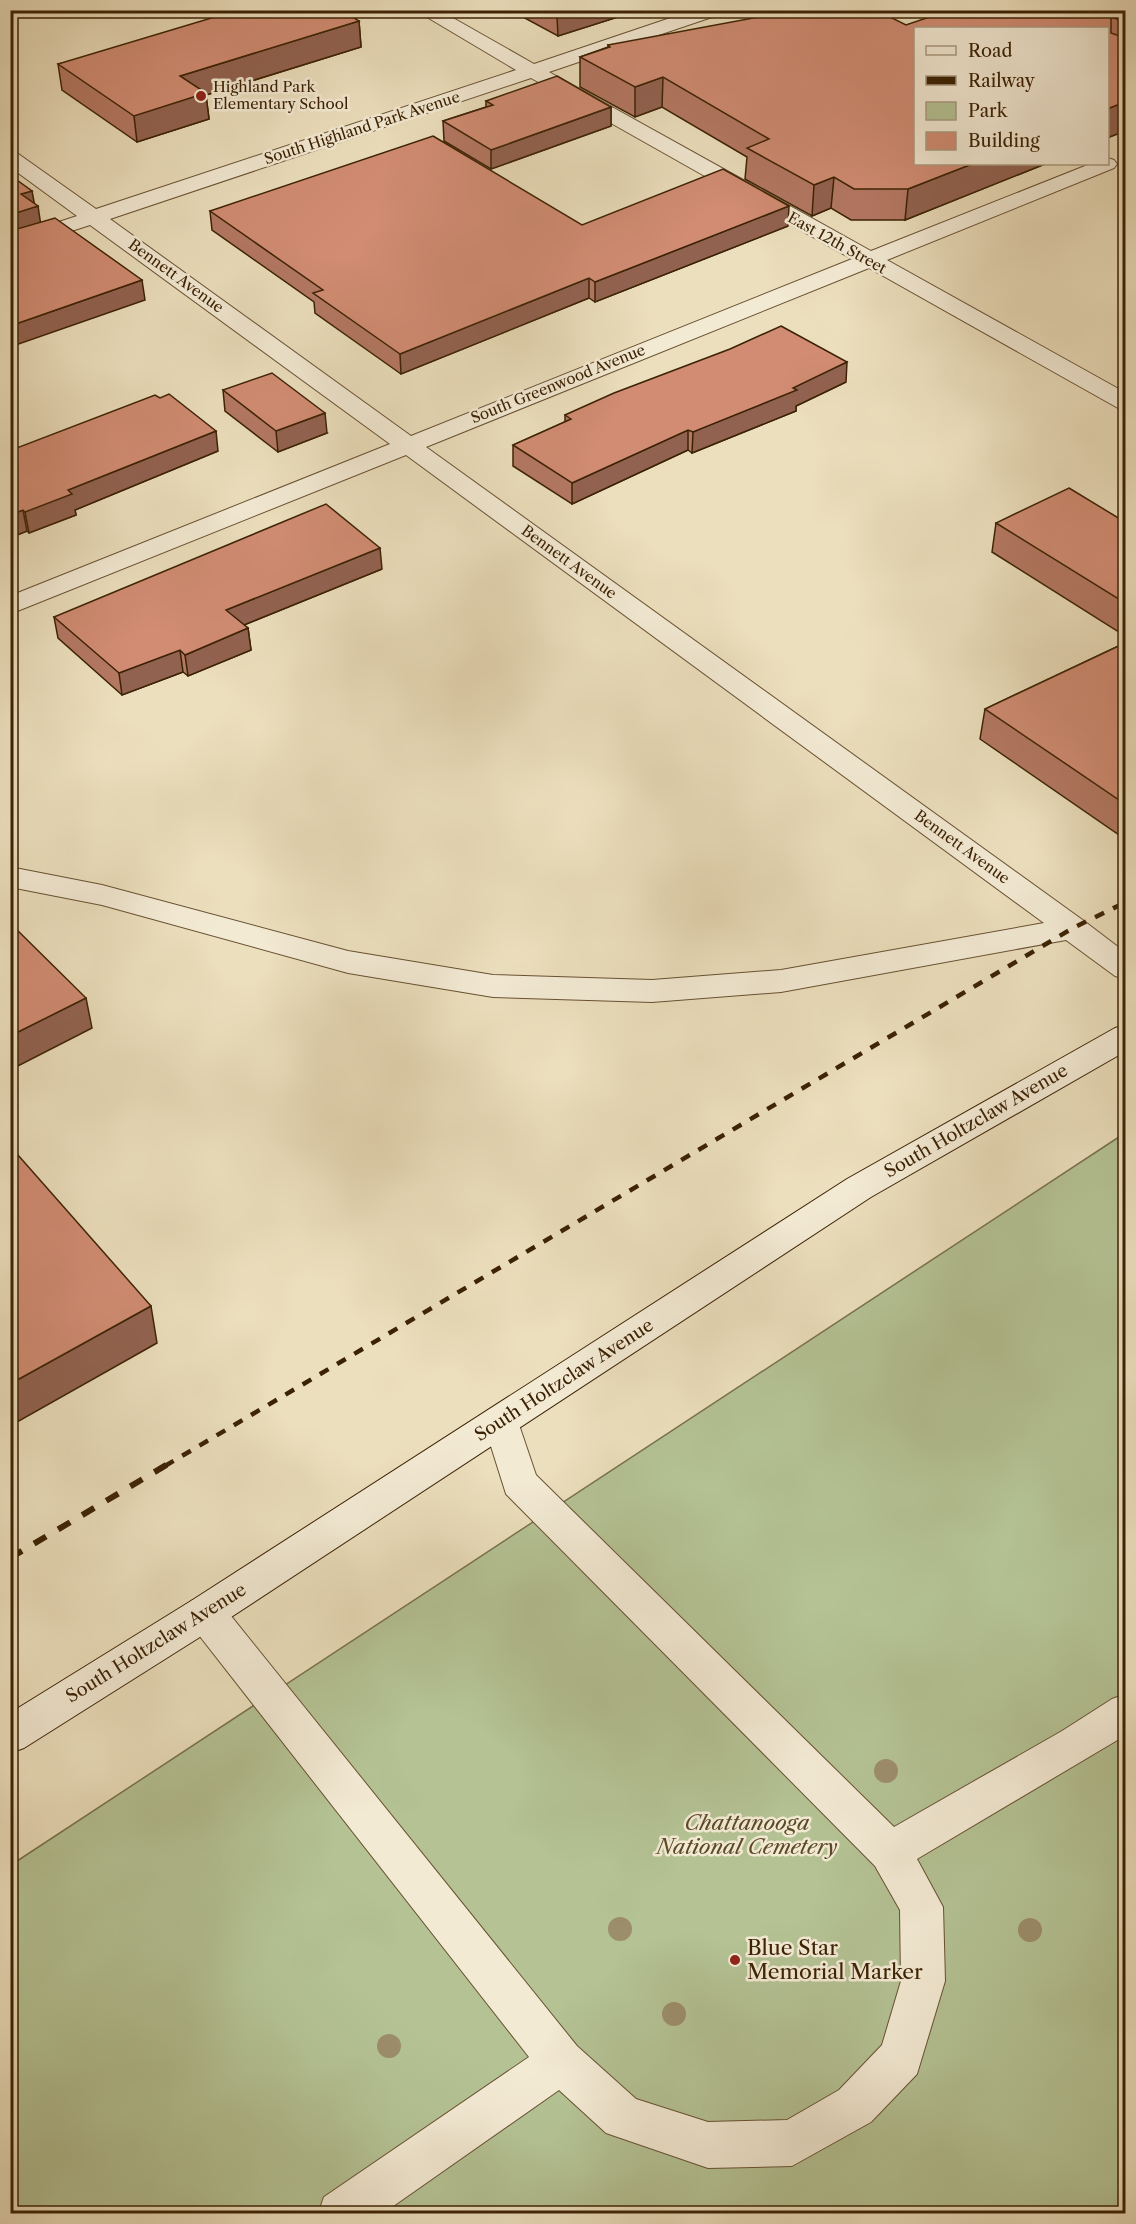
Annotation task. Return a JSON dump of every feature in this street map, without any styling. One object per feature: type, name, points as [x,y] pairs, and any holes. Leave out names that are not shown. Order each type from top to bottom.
[{"type":"street","name":"East 12th Street","points":[[424,10],[1125,403]]},
{"type":"street","name":"South Highland Park Avenue","points":[[10,245],[714,10]]},
{"type":"street","name":"South Greenwood Avenue","points":[[1109,162],[1125,156]]},
{"type":"street","name":"Bennett Avenue","points":[[10,157],[1073,928],[1125,969]]},
{"type":"street","name":"South Greenwood Avenue","points":[[10,606],[1102,165]]},
{"type":"street","points":[[10,877],[102,895],[348,962],[493,986],[652,991],[781,981],[1073,928]]},
{"type":"street","name":"South Holtzclaw Avenue","points":[[10,1736],[205,1613],[859,1188],[1125,1036]]},
{"type":"street","points":[[205,1613],[561,2062],[621,2116],[708,2145],[792,2143],[855,2106],[901,2058],[923,1980],[921,1907],[890,1852],[519,1483],[501,1421]]},
{"type":"street","points":[[890,1852],[1077,1744],[1125,1712]]},
{"type":"street","points":[[341,2214],[561,2062]]},
{"type":"green space","name":"Chattanooga National Cemetery","points":[[1125,1133],[1125,2213],[11,2214],[11,1865]]},
{"type":"building","points":[[238,10],[342,10],[359,21],[180,76],[206,93],[134,116],[58,64]]},
{"type":"building","points":[[545,10],[579,10],[557,17]]},
{"type":"building","points":[[796,10],[876,10],[906,25],[950,10],[1125,10],[1125,22],[1111,17],[1111,33],[1125,38],[1125,102],[1109,108],[1109,27],[914,27],[914,165],[969,165],[908,189],[854,189],[834,177],[814,185],[747,148],[769,139],[663,77],[635,87],[580,57],[610,47],[608,45]]},
{"type":"building","points":[[557,76],[611,107],[491,150],[443,121],[493,105],[486,101]]},
{"type":"building","points":[[433,136],[582,225],[723,169],[789,206],[595,282],[589,278],[400,354],[313,293],[323,290],[210,211]]},
{"type":"building","points":[[10,175],[32,191],[21,194],[38,206],[10,215]]},
{"type":"building","points":[[55,218],[142,280],[10,326],[10,231]]},
{"type":"building","points":[[781,326],[847,362],[793,388],[797,390],[693,432],[688,430],[572,483],[513,445],[571,419],[565,415],[614,393],[730,349]]},
{"type":"building","points":[[272,373],[325,413],[276,431],[223,390]]},
{"type":"building","points":[[169,394],[216,431],[68,490],[72,494],[25,512],[23,510],[10,515],[10,442],[17,448],[155,395],[160,398]]},
{"type":"building","points":[[1069,488],[1125,522],[1125,603],[996,523]]},
{"type":"building","points":[[326,504],[380,548],[226,610],[248,628],[185,655],[180,650],[119,673],[54,617]]},
{"type":"building","points":[[1125,643],[1125,804],[985,709]]},
{"type":"building","points":[[10,923],[86,998],[10,1036]]},
{"type":"building","points":[[10,1146],[151,1306],[10,1384]]},
{"type":"railway","points":[[165,1466],[1073,928],[1126,902]]},
{"type":"railway","points":[[10,1558],[168,1464]]},
{"type":"place","name":"Highland Park Elementary School","points":[[201,96]]},
{"type":"place","name":"Blue Star Memorial Marker","points":[[735,1960]]}]
